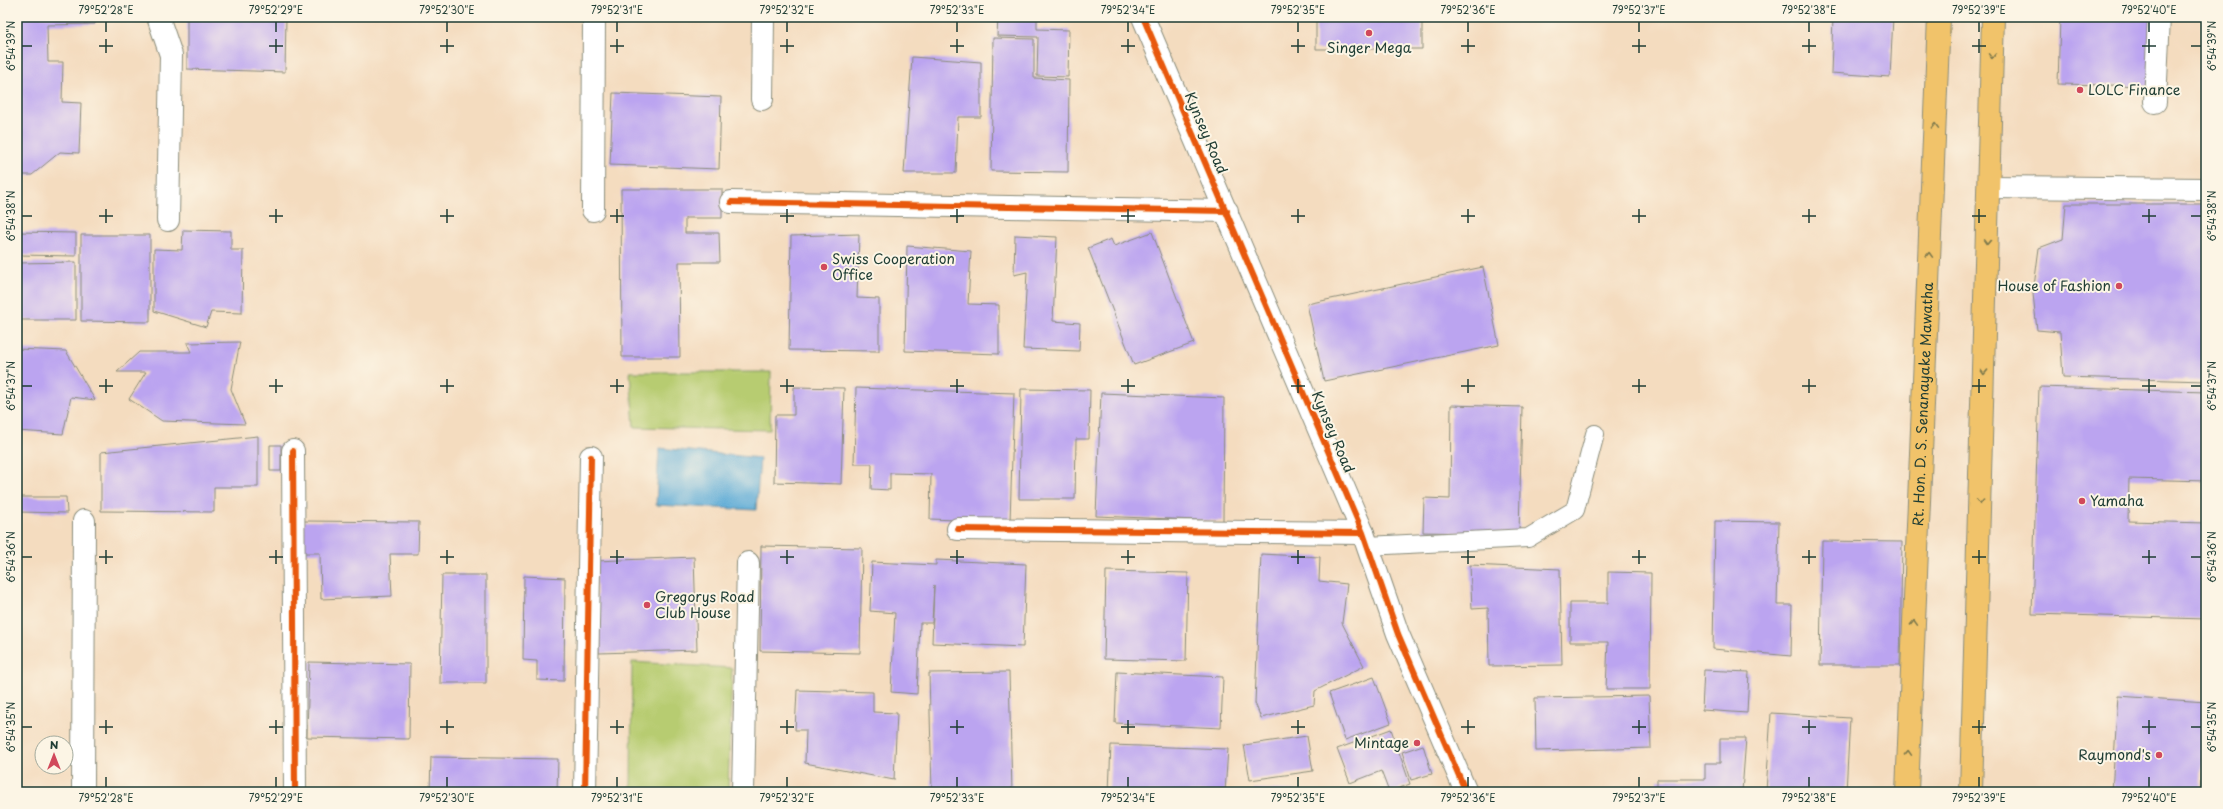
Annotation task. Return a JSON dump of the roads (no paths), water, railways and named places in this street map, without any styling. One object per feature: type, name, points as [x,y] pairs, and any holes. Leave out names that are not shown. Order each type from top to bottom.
[{"type":"highway","name":"Rt. Hon. D. S. Senanayake Mawatha","points":[[1906,792],[1939,17]]},
{"type":"highway","points":[[1971,792],[1993,17]]},
{"type":"street","points":[[158,17],[171,55],[168,220]]},
{"type":"street","points":[[593,210],[594,17]]},
{"type":"street","points":[[762,17],[762,99]]},
{"type":"street","name":"Kynsey Road","points":[[1142,17],[1227,212],[1365,540],[1398,634],[1466,792]]},
{"type":"street","points":[[2154,102],[2158,17]]},
{"type":"street","points":[[1989,187],[2206,189]]},
{"type":"street","points":[[731,202],[1227,212]]},
{"type":"street","points":[[293,451],[295,792]]},
{"type":"street","points":[[585,792],[591,457]]},
{"type":"street","points":[[84,521],[84,792]]},
{"type":"street","points":[[958,529],[1365,540]]},
{"type":"street","points":[[743,792],[748,563]]},
{"type":"lane","points":[[1365,540],[1528,538],[1575,510],[1595,434]]},
{"type":"water","points":[[659,448],[760,458],[756,510],[656,505]]},
{"type":"place","name":"Singer Mega","points":[[1369,33]]},
{"type":"place","name":"LOLC Finance","points":[[2080,90]]},
{"type":"place","name":"Swiss Cooperation Office","points":[[824,267]]},
{"type":"place","name":"House of Fashion","points":[[2119,286]]},
{"type":"place","name":"Yamaha","points":[[2082,501]]},
{"type":"place","name":"Gregorys Road Club House","points":[[647,605]]},
{"type":"place","name":"Mintage","points":[[1417,743]]},
{"type":"place","name":"Raymond's","points":[[2159,755]]}]
